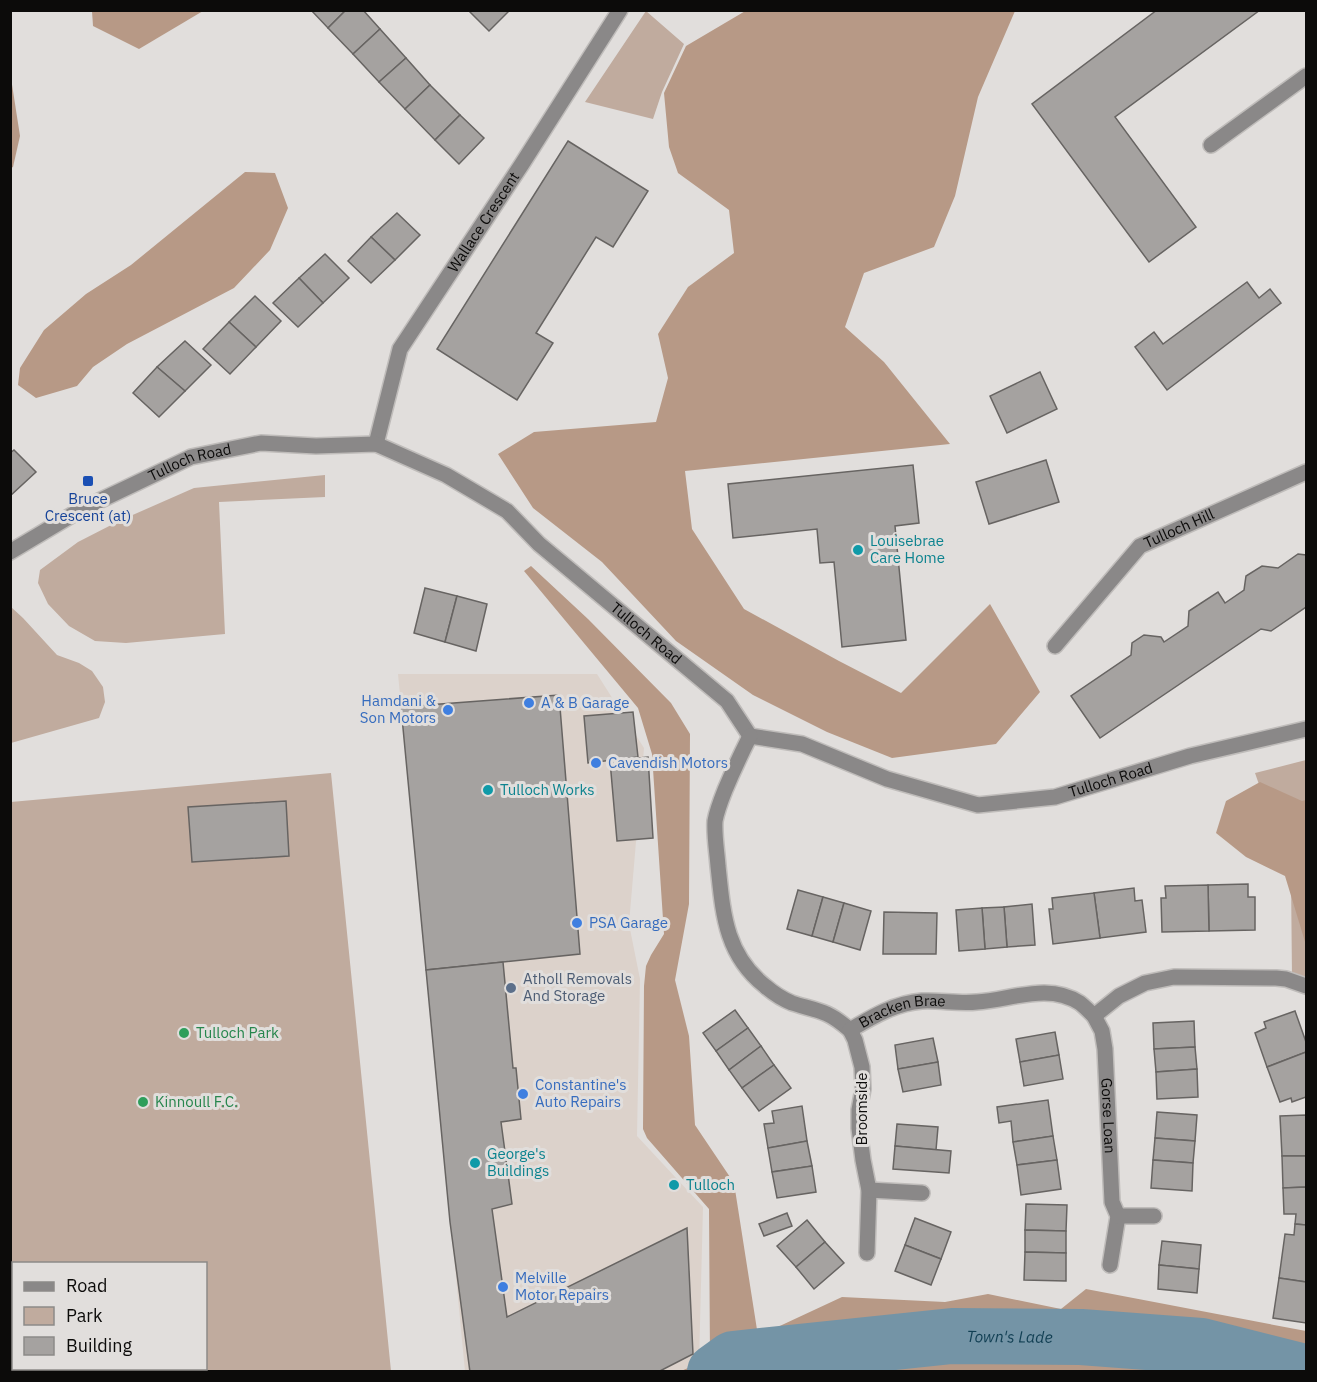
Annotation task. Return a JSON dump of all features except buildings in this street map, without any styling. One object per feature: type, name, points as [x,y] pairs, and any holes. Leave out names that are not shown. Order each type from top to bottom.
[{"type":"street","name":"Wallace Crescent","points":[[376,444],[400,349],[620,10]]},
{"type":"street","points":[[1211,145],[1306,76]]},
{"type":"street","name":"Tulloch Road","points":[[10,552],[82,509],[191,457],[261,443],[316,446],[376,444],[446,475],[507,511],[539,544],[727,701],[750,736],[802,744],[887,779],[978,805],[1055,797],[1190,756],[1306,729]]},
{"type":"street","name":"Tulloch Hill","points":[[1055,646],[1140,546],[1306,472]]},
{"type":"street","name":"Bracken Brae","points":[[750,736],[734,767],[718,808],[715,821],[716,838],[727,932],[742,963],[765,986],[792,1003],[826,1014],[850,1030],[877,1014],[907,1003],[977,1002],[1034,993],[1063,996],[1081,1004],[1094,1016]]},
{"type":"street","points":[[1094,1016],[1119,996],[1146,983],[1174,977],[1286,978],[1306,986]]},
{"type":"street","name":"Gorse Loan","points":[[1094,1016],[1102,1031],[1112,1202],[1118,1216],[1110,1265]]},
{"type":"street","name":"Broomside","points":[[850,1030],[858,1048],[863,1089],[859,1128],[862,1160],[869,1190],[867,1254]]},
{"type":"street","points":[[869,1190],[922,1192]]},
{"type":"street","points":[[1118,1216],[1154,1215]]},
{"type":"shaded area","points":[[92,10],[203,11],[139,49],[93,26]]},
{"type":"shaded area","points":[[747,10],[1015,11],[978,97],[955,196],[934,247],[864,273],[845,327],[884,362],[950,444],[685,471],[692,529],[744,609],[901,693],[990,604],[1040,692],[996,744],[892,758],[827,732],[753,695],[676,641],[602,562],[533,508],[498,454],[534,432],[656,422],[668,378],[658,334],[688,287],[734,253],[729,210],[678,173],[669,147],[664,93],[686,46]]},
{"type":"shaded area","points":[[11,78],[20,136],[11,168]]},
{"type":"shaded area","points":[[245,172],[275,173],[288,208],[270,250],[234,288],[127,344],[93,367],[77,386],[36,398],[18,385],[20,368],[44,330],[86,294],[131,265]]},
{"type":"shaded area","points":[[531,566],[588,619],[671,703],[690,734],[689,904],[675,980],[689,1036],[695,1125],[734,1183],[758,1336],[842,1297],[945,1302],[988,1294],[1061,1309],[1086,1289],[1306,1331],[1306,1371],[681,1371],[710,1358],[709,1209],[647,1138],[643,1129],[646,966],[664,934],[652,754],[638,708],[524,571]]},
{"type":"shaded area","points":[[398,674],[597,674],[644,748],[629,924],[640,979],[637,1136],[703,1207],[699,1363],[680,1371],[465,1371]]},
{"type":"shaded area","points":[[1260,782],[1302,801],[1306,800],[1306,945],[1285,876],[1246,857],[1216,833],[1226,801]]},
{"type":"green space","points":[[646,11],[684,44],[662,92],[653,119],[585,102]]},
{"type":"green space","points":[[325,475],[325,497],[219,502],[225,634],[126,643],[95,641],[69,626],[48,604],[38,583],[40,570],[78,542],[194,488]]},
{"type":"green space","points":[[11,607],[57,655],[79,663],[92,671],[103,687],[105,702],[99,718],[11,743]]},
{"type":"green space","points":[[1306,760],[1306,984],[1292,978],[1291,876],[1255,773]]},
{"type":"green space","name":"Tulloch Park","points":[[331,773],[391,1371],[11,1372],[11,802]]},
{"type":"waterway","name":"Town's Lade","points":[[715,1372],[733,1359],[952,1336],[1081,1337],[1201,1346],[1304,1372]]},
{"type":"place","name":"Bruce Crescent (at)","points":[[88,481]]},
{"type":"place","name":"Louisebrae Care Home","points":[[858,550]]},
{"type":"place","name":"A & B Garage","points":[[529,703]]},
{"type":"place","name":"Hamdani & Son Motors","points":[[448,710]]},
{"type":"place","name":"Cavendish Motors","points":[[596,763]]},
{"type":"place","name":"Tulloch Works","points":[[488,790]]},
{"type":"place","name":"PSA Garage","points":[[577,923]]},
{"type":"place","name":"Atholl Removals And Storage","points":[[511,988]]},
{"type":"place","name":"Tulloch Park","points":[[184,1033]]},
{"type":"place","name":"Constantine's Auto Repairs","points":[[523,1094]]},
{"type":"place","name":"Kinnoull F.C.","points":[[143,1102]]},
{"type":"place","name":"George's Buildings","points":[[475,1163]]},
{"type":"place","name":"Tulloch","points":[[674,1185]]},
{"type":"place","name":"Melville Motor Repairs","points":[[503,1287]]}]
